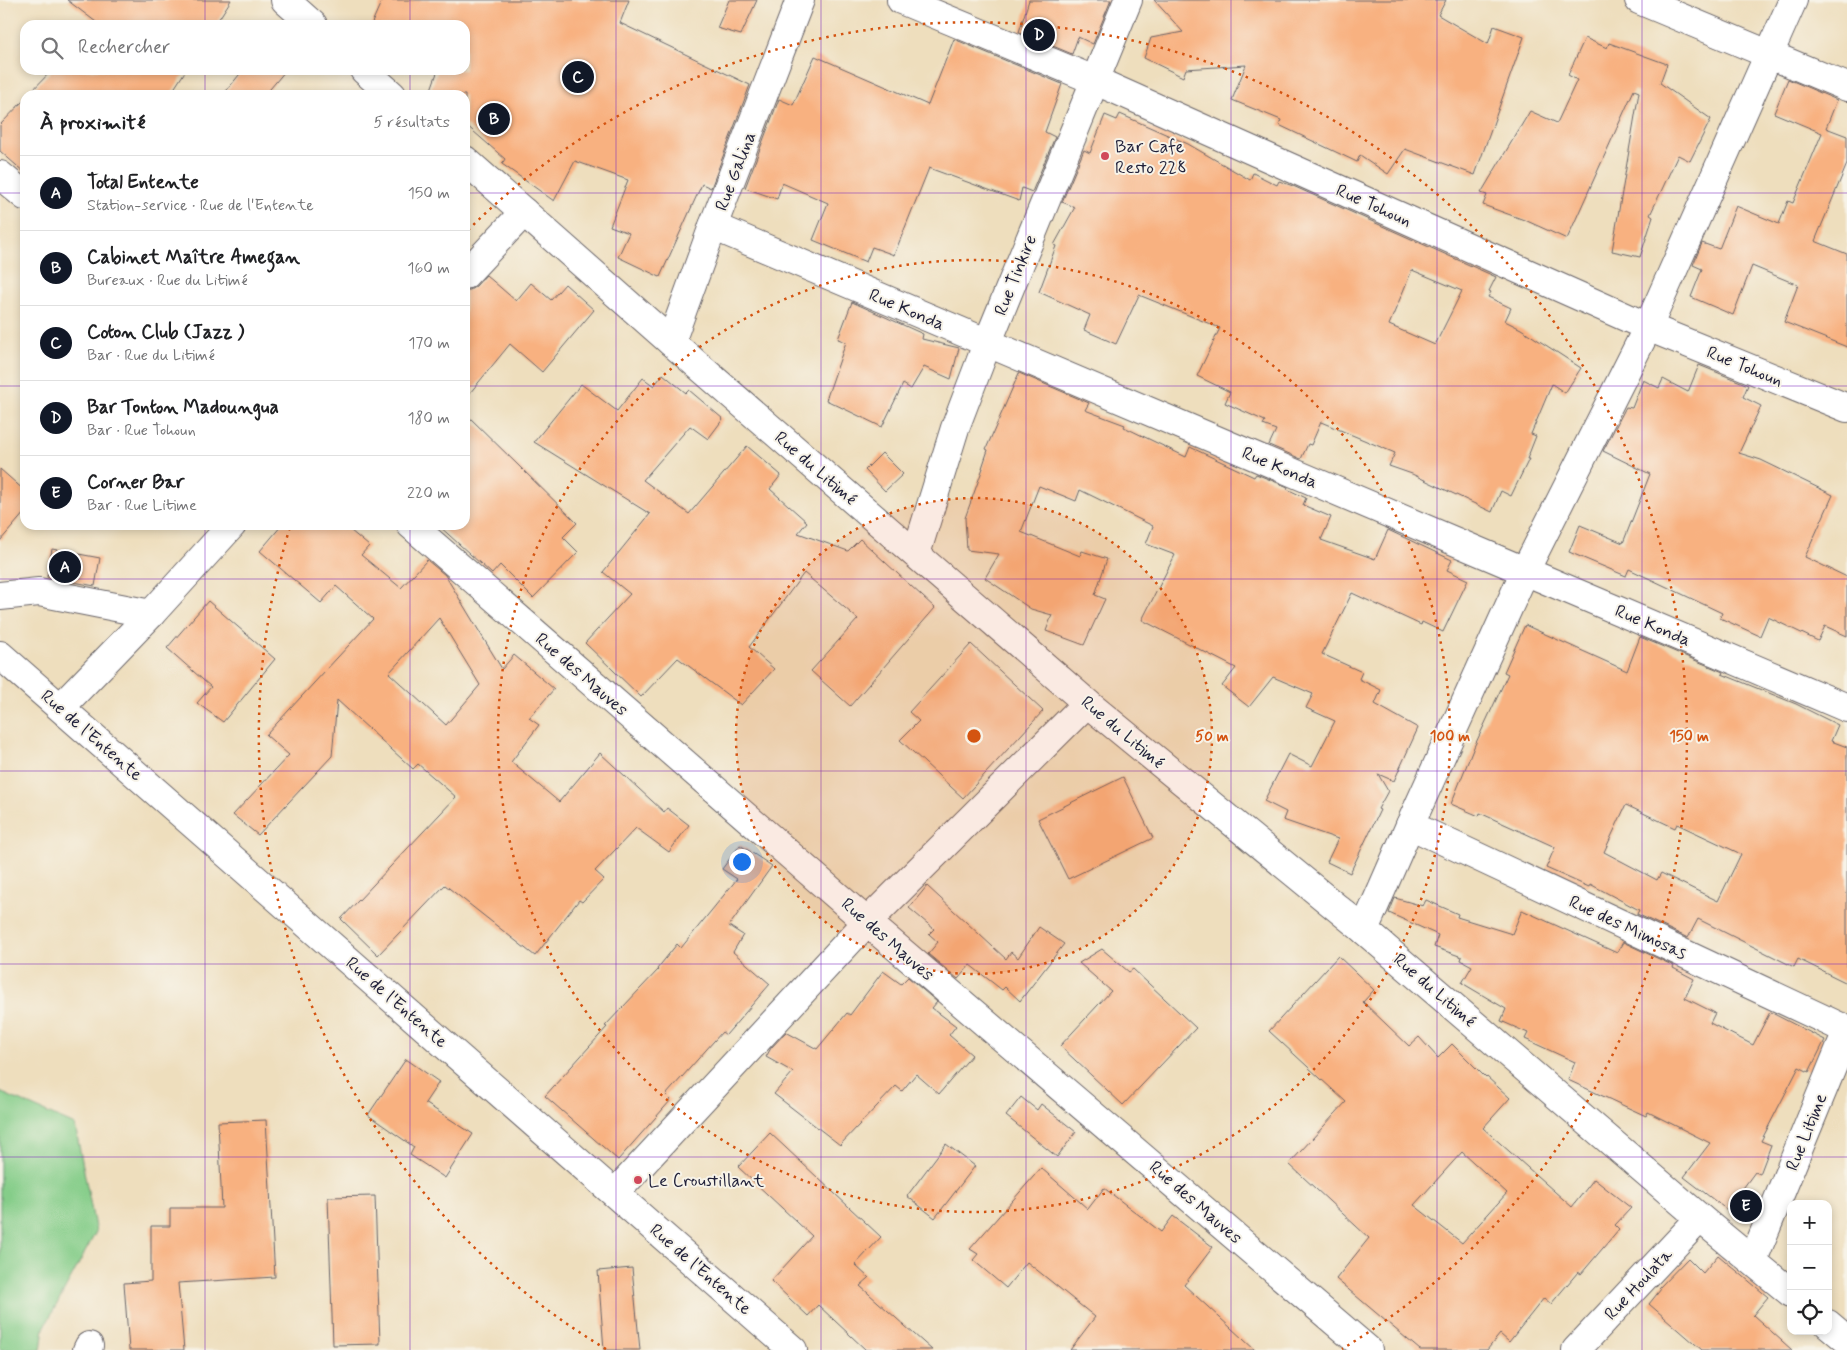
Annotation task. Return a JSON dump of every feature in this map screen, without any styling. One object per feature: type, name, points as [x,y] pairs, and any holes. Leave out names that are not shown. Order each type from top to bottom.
[{"type":"street","points":[[285,0],[307,20]]},
{"type":"street","name":"Rue Galina","points":[[671,342],[713,226],[800,0]]},
{"type":"street","name":"Rue Tohoun","points":[[901,0],[1094,80],[1648,327],[1847,408]]},
{"type":"street","name":"Rue Tinkire","points":[[916,554],[955,428],[987,344],[1128,0]]},
{"type":"street","points":[[1639,0],[1847,88]]},
{"type":"street","points":[[1364,930],[1525,571],[1648,327],[1793,0]]},
{"type":"street","points":[[370,75],[386,90]]},
{"type":"street","name":"Rue du Litimé","points":[[470,164],[671,342],[1087,702],[1364,930],[1700,1218],[1789,1290]]},
{"type":"street","points":[[0,175],[20,192]]},
{"type":"street","points":[[470,270],[524,212]]},
{"type":"street","name":"Rue Konda","points":[[713,226],[1847,708]]},
{"type":"street","points":[[61,707],[151,614],[227,530]]},
{"type":"street","name":"Rue des Mauves","points":[[417,530],[867,922],[1368,1350]]},
{"type":"street","points":[[0,596],[39,592],[151,614]]},
{"type":"street","name":"Rue de l'Entente","points":[[0,655],[793,1350]]},
{"type":"street","points":[[615,1193],[867,922],[1087,702]]},
{"type":"street","name":"Rue des Mimosas","points":[[1410,825],[1847,1030]]},
{"type":"street","name":"Rue Litime","points":[[1753,1260],[1847,1030]]},
{"type":"street","name":"Rue Houlata","points":[[1576,1350],[1700,1218]]},
{"type":"street","points":[[1832,1327],[1847,1340]]},
{"type":"green space","points":[[0,1092],[75,1125],[96,1232],[44,1328],[41,1350],[0,1350]]},
{"type":"building","points":[[67,0],[231,0],[218,20],[93,20]]},
{"type":"building","points":[[382,0],[629,0],[620,23],[750,85],[711,188],[702,184],[660,277],[618,257],[629,233],[610,226],[628,180],[575,161],[554,201],[502,164],[505,159],[470,128],[470,90],[431,90],[436,75],[470,75],[470,20],[373,20]]},
{"type":"building","points":[[729,0],[757,0],[741,35],[717,28]]},
{"type":"building","points":[[1029,0],[1111,0],[1093,44],[1078,37],[1072,54],[1019,32]]},
{"type":"building","points":[[1154,0],[1446,0],[1438,15],[1488,44],[1494,26],[1524,37],[1475,175],[1405,149],[1388,174],[1360,155],[1357,162],[1279,125],[1281,120],[1232,100],[1246,65],[1186,69],[1183,77],[1144,58],[1151,38],[1183,32]]},
{"type":"building","points":[[1585,38],[1607,48],[1609,43],[1667,64],[1660,83],[1711,119],[1690,161],[1678,155],[1650,215],[1653,217],[1640,257],[1612,251],[1639,92],[1634,90],[1567,239],[1527,221],[1483,205],[1487,195],[1481,193],[1530,111],[1557,123],[1577,80],[1568,75]]},
{"type":"building","points":[[954,39],[1062,84],[1045,132],[1055,137],[1032,192],[1022,188],[1019,201],[929,168],[894,255],[872,247],[866,262],[813,240],[828,203],[782,183],[777,199],[745,188],[779,99],[793,105],[815,56],[928,105]]},
{"type":"building","points":[[47,75],[183,75],[173,90],[33,90]]},
{"type":"building","points":[[239,75],[282,75],[269,90],[227,90]]},
{"type":"building","points":[[1788,79],[1837,100],[1826,128],[1847,136],[1847,164],[1815,241],[1847,254],[1847,347],[1784,322],[1798,285],[1752,266],[1733,315],[1691,297],[1702,269],[1693,265],[1702,243],[1719,249],[1736,206],[1779,224],[1788,201],[1793,203],[1822,133],[1774,113]]},
{"type":"building","points":[[20,104],[20,169],[0,151],[0,125]]},
{"type":"building","points":[[1120,114],[1188,144],[1250,180],[1253,173],[1277,185],[1279,181],[1293,186],[1496,277],[1488,297],[1511,308],[1505,321],[1521,329],[1581,368],[1565,393],[1552,384],[1531,434],[1536,436],[1527,459],[1529,459],[1511,496],[1501,491],[1492,512],[1412,474],[1389,466],[1395,453],[1321,422],[1311,445],[1308,444],[1301,459],[1269,445],[1276,430],[1263,425],[1265,421],[1225,403],[1230,392],[1197,376],[1220,328],[1139,295],[1116,344],[1084,330],[1090,315],[1039,292],[1056,246],[1054,245],[1075,207],[1062,202],[1084,150],[1090,153],[1105,115],[1117,120]],"holes":[[[1412,270],[1462,291],[1435,345],[1389,325]]]},
{"type":"building","points":[[486,275],[516,301],[531,283],[551,300],[565,284],[594,310],[542,372],[510,344],[470,393],[470,290]]},
{"type":"building","points":[[852,302],[923,334],[922,339],[959,348],[951,379],[924,367],[911,389],[903,384],[882,427],[826,400],[846,342],[838,339]]},
{"type":"building","points":[[1699,365],[1748,385],[1743,397],[1761,406],[1739,453],[1761,460],[1833,495],[1805,557],[1847,577],[1847,636],[1825,626],[1818,641],[1768,617],[1760,636],[1720,618],[1722,613],[1629,569],[1626,576],[1569,552],[1580,525],[1623,543],[1650,474],[1603,451],[1626,407],[1632,408],[1643,380],[1659,388],[1663,379],[1688,392]]},
{"type":"building","points":[[1019,373],[1089,403],[1085,410],[1125,425],[1124,427],[1186,457],[1190,447],[1254,477],[1256,474],[1288,487],[1287,489],[1306,498],[1303,505],[1331,517],[1321,540],[1375,559],[1388,530],[1452,560],[1447,570],[1468,580],[1443,632],[1422,622],[1421,625],[1352,593],[1322,654],[1362,672],[1359,679],[1381,690],[1375,704],[1418,728],[1394,781],[1378,774],[1388,791],[1378,809],[1380,810],[1350,873],[1327,862],[1338,839],[1283,820],[1286,812],[1264,801],[1288,754],[1312,766],[1335,721],[1306,708],[1313,694],[1273,677],[1249,707],[1222,686],[1236,668],[1142,620],[1175,555],[1146,544],[1153,526],[1080,490],[1076,501],[1039,486],[1021,532],[1080,556],[1082,551],[1107,559],[1095,595],[1105,599],[1084,645],[1046,631],[1052,615],[1031,609],[985,578],[999,554],[967,550],[965,518],[983,468],[988,450],[986,449]]},
{"type":"building","points":[[663,374],[686,393],[689,390],[723,419],[708,439],[690,426],[643,480],[689,514],[747,446],[781,475],[770,489],[807,522],[798,533],[848,551],[860,539],[935,608],[850,706],[811,671],[858,619],[804,573],[749,647],[774,669],[741,705],[678,658],[641,697],[585,643],[630,594],[603,572],[650,514],[534,442],[581,384],[617,411],[643,378],[654,386]]},
{"type":"building","points":[[470,418],[577,523],[563,537],[578,552],[533,598],[500,565],[492,574],[444,530],[470,530]]},
{"type":"building","points":[[882,453],[903,474],[885,491],[865,470]]},
{"type":"building","points":[[0,469],[20,487],[20,518],[0,541]]},
{"type":"building","points":[[278,530],[350,530],[369,546],[361,555],[401,588],[427,560],[445,575],[502,669],[514,655],[554,689],[529,718],[539,725],[511,762],[559,802],[600,753],[664,812],[667,808],[689,825],[669,852],[636,828],[595,871],[604,879],[582,902],[579,900],[535,956],[445,885],[378,955],[341,919],[456,797],[418,764],[413,769],[337,700],[332,756],[258,835],[233,815],[289,755],[266,735],[373,619],[336,586],[321,603],[260,551]],"holes":[[[439,618],[480,685],[446,725],[389,673]]]},
{"type":"building","points":[[52,549],[100,558],[95,586],[47,577]]},
{"type":"building","points":[[208,601],[275,659],[223,722],[197,703],[211,687],[167,648]]},
{"type":"building","points":[[1525,625],[1627,671],[1640,637],[1723,672],[1722,674],[1796,704],[1838,725],[1831,741],[1847,747],[1847,983],[1798,959],[1794,967],[1698,919],[1688,938],[1637,914],[1639,910],[1590,884],[1589,887],[1546,868],[1555,847],[1480,813],[1479,816],[1451,804],[1474,747],[1508,674],[1504,672]],"holes":[[[1626,805],[1675,828],[1677,824],[1741,854],[1718,901],[1661,873],[1657,880],[1604,852]]]},
{"type":"building","points":[[971,644],[1043,711],[963,798],[900,740],[919,721],[909,712]]},
{"type":"building","points":[[1123,777],[1153,838],[1068,879],[1038,819]]},
{"type":"building","points":[[740,845],[772,866],[729,926],[743,935],[733,952],[770,984],[726,1035],[722,1032],[666,1095],[671,1100],[618,1160],[545,1096],[607,1027],[605,1026],[658,970],[677,944],[681,948],[737,879],[722,869]]},
{"type":"building","points":[[927,886],[1006,959],[1011,952],[1018,958],[1039,927],[1064,944],[1020,1001],[1005,987],[1002,990],[970,965],[958,979],[928,954],[938,942],[929,934],[934,929],[909,908]]},
{"type":"building","points":[[1395,898],[1423,906],[1426,900],[1458,914],[1457,917],[1512,934],[1522,910],[1617,953],[1623,942],[1674,966],[1673,968],[1694,979],[1685,998],[1715,1013],[1710,1023],[1753,1045],[1770,1012],[1825,1040],[1809,1072],[1799,1067],[1761,1141],[1771,1145],[1760,1174],[1755,1172],[1727,1210],[1684,1177],[1710,1143],[1648,1112],[1646,1116],[1568,1080],[1575,1062],[1525,1039],[1528,1033],[1501,1021],[1506,1009],[1462,983],[1472,966],[1461,960],[1462,957],[1434,947],[1438,935],[1389,913]]},
{"type":"building","points":[[1102,949],[1129,972],[1133,969],[1196,1028],[1123,1105],[1060,1046],[1111,991],[1079,963]]},
{"type":"building","points":[[1338,956],[1374,990],[1363,1002],[1409,1046],[1419,1037],[1438,1058],[1452,1044],[1486,1078],[1510,1098],[1483,1128],[1572,1207],[1594,1179],[1631,1208],[1615,1225],[1619,1229],[1581,1274],[1578,1272],[1551,1304],[1544,1298],[1509,1342],[1500,1334],[1487,1350],[1420,1350],[1336,1279],[1369,1238],[1289,1164],[1346,1102],[1269,1031]],"holes":[[[1462,1152],[1507,1193],[1462,1243],[1414,1205]]]},
{"type":"building","points":[[883,971],[901,984],[908,977],[937,1002],[932,1008],[956,1026],[949,1035],[972,1055],[939,1094],[916,1074],[902,1091],[896,1086],[840,1145],[774,1094],[793,1072],[766,1057],[771,1048],[786,1032],[817,1049],[847,1013],[850,1015]]},
{"type":"building","points":[[406,1059],[439,1082],[425,1103],[473,1134],[445,1178],[410,1155],[414,1147],[368,1115]]},
{"type":"building","points":[[1021,1097],[1037,1110],[1041,1104],[1076,1132],[1057,1157],[1006,1116]]},
{"type":"building","points":[[266,1120],[275,1277],[178,1283],[184,1350],[129,1350],[124,1283],[151,1281],[151,1226],[170,1226],[170,1208],[222,1208],[218,1122]]},
{"type":"building","points":[[770,1133],[881,1237],[855,1265],[869,1278],[860,1286],[932,1350],[866,1350],[818,1305],[808,1316],[771,1281],[812,1236],[738,1167]]},
{"type":"building","points":[[946,1144],[975,1166],[935,1218],[907,1196]]},
{"type":"building","points":[[1041,1168],[1088,1209],[1104,1188],[1161,1232],[1173,1216],[1213,1247],[1184,1285],[1255,1350],[1070,1350],[1095,1317],[1027,1262],[1006,1288],[973,1260],[978,1254],[970,1249]]},
{"type":"building","points":[[375,1196],[380,1344],[333,1345],[328,1197]]},
{"type":"building","points":[[1718,1255],[1768,1297],[1753,1315],[1792,1350],[1702,1350],[1649,1304],[1661,1289],[1659,1288],[1688,1258],[1703,1273]]},
{"type":"building","points":[[632,1268],[640,1350],[604,1350],[598,1271]]},
{"type":"place","name":"Bar Tonton Madoungua","points":[[1039,35]]},
{"type":"place","name":"Coton Club (Jazz )","points":[[578,77]]},
{"type":"place","name":"Cabinet Maître Amegan","points":[[494,119]]},
{"type":"place","name":"Bar Cafe Resto 228","points":[[1105,156]]},
{"type":"place","name":"Total Entente","points":[[65,567]]},
{"type":"place","name":"Le Croustillant","points":[[638,1180]]},
{"type":"place","name":"Corner Bar","points":[[1746,1206]]}]
